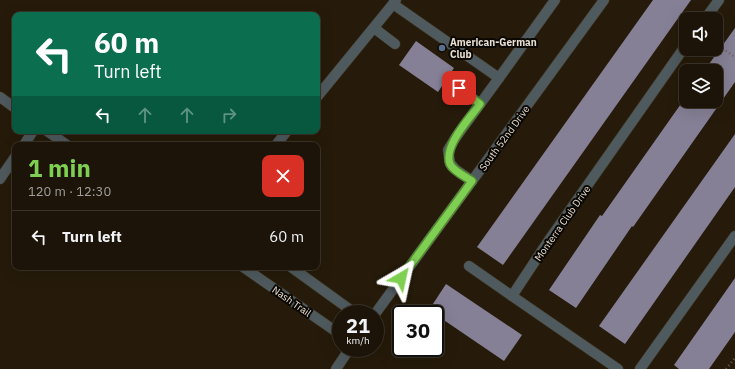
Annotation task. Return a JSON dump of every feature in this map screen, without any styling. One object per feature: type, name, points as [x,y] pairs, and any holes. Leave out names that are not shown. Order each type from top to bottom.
[{"type":"street","points":[[472,181],[450,164],[448,150],[456,136],[555,0]]},
{"type":"street","name":"South 52nd Drive","points":[[382,305],[604,0]]},
{"type":"street","points":[[710,12],[719,0]]},
{"type":"street","points":[[320,93],[395,2],[499,78]]},
{"type":"street","points":[[374,28],[395,44]]},
{"type":"street","name":"Monterra Club Drive","points":[[512,296],[549,240],[679,55]]},
{"type":"street","points":[[459,88],[480,104]]},
{"type":"street","points":[[0,97],[12,106]]},
{"type":"street","points":[[51,134],[63,142]]},
{"type":"street","points":[[278,142],[285,134]]},
{"type":"street","points":[[0,179],[12,161]]},
{"type":"street","points":[[640,369],[735,236]]},
{"type":"street","points":[[469,266],[618,369]]},
{"type":"street","name":"Nash Trail","points":[[247,270],[332,329]]},
{"type":"street","points":[[295,270],[344,305]]},
{"type":"street","points":[[336,369],[344,357]]},
{"type":"path","points":[[723,49],[735,57]]},
{"type":"path","points":[[726,369],[735,358]]},
{"type":"building","points":[[653,0],[691,0],[682,12],[679,12],[679,17],[503,265],[477,247]]},
{"type":"building","points":[[735,28],[735,82],[723,99],[723,64],[709,64],[715,56],[723,56],[723,45]]},
{"type":"building","points":[[416,41],[454,68],[438,92],[399,65]]},
{"type":"building","points":[[679,107],[679,108],[717,108],[633,227],[632,226],[576,308],[549,290],[600,215],[602,216]]},
{"type":"building","points":[[735,134],[735,187],[625,344],[599,326]]},
{"type":"building","points":[[735,278],[735,332],[709,369],[679,369],[674,365]]},
{"type":"building","points":[[446,284],[522,335],[504,361],[444,320],[444,305],[432,305]]},
{"type":"place","name":"American-German Club","points":[[442,48]]},
{"type":"route","points":[[401,278],[472,181],[450,164],[448,150],[456,136],[480,104],[459,88]]}]
